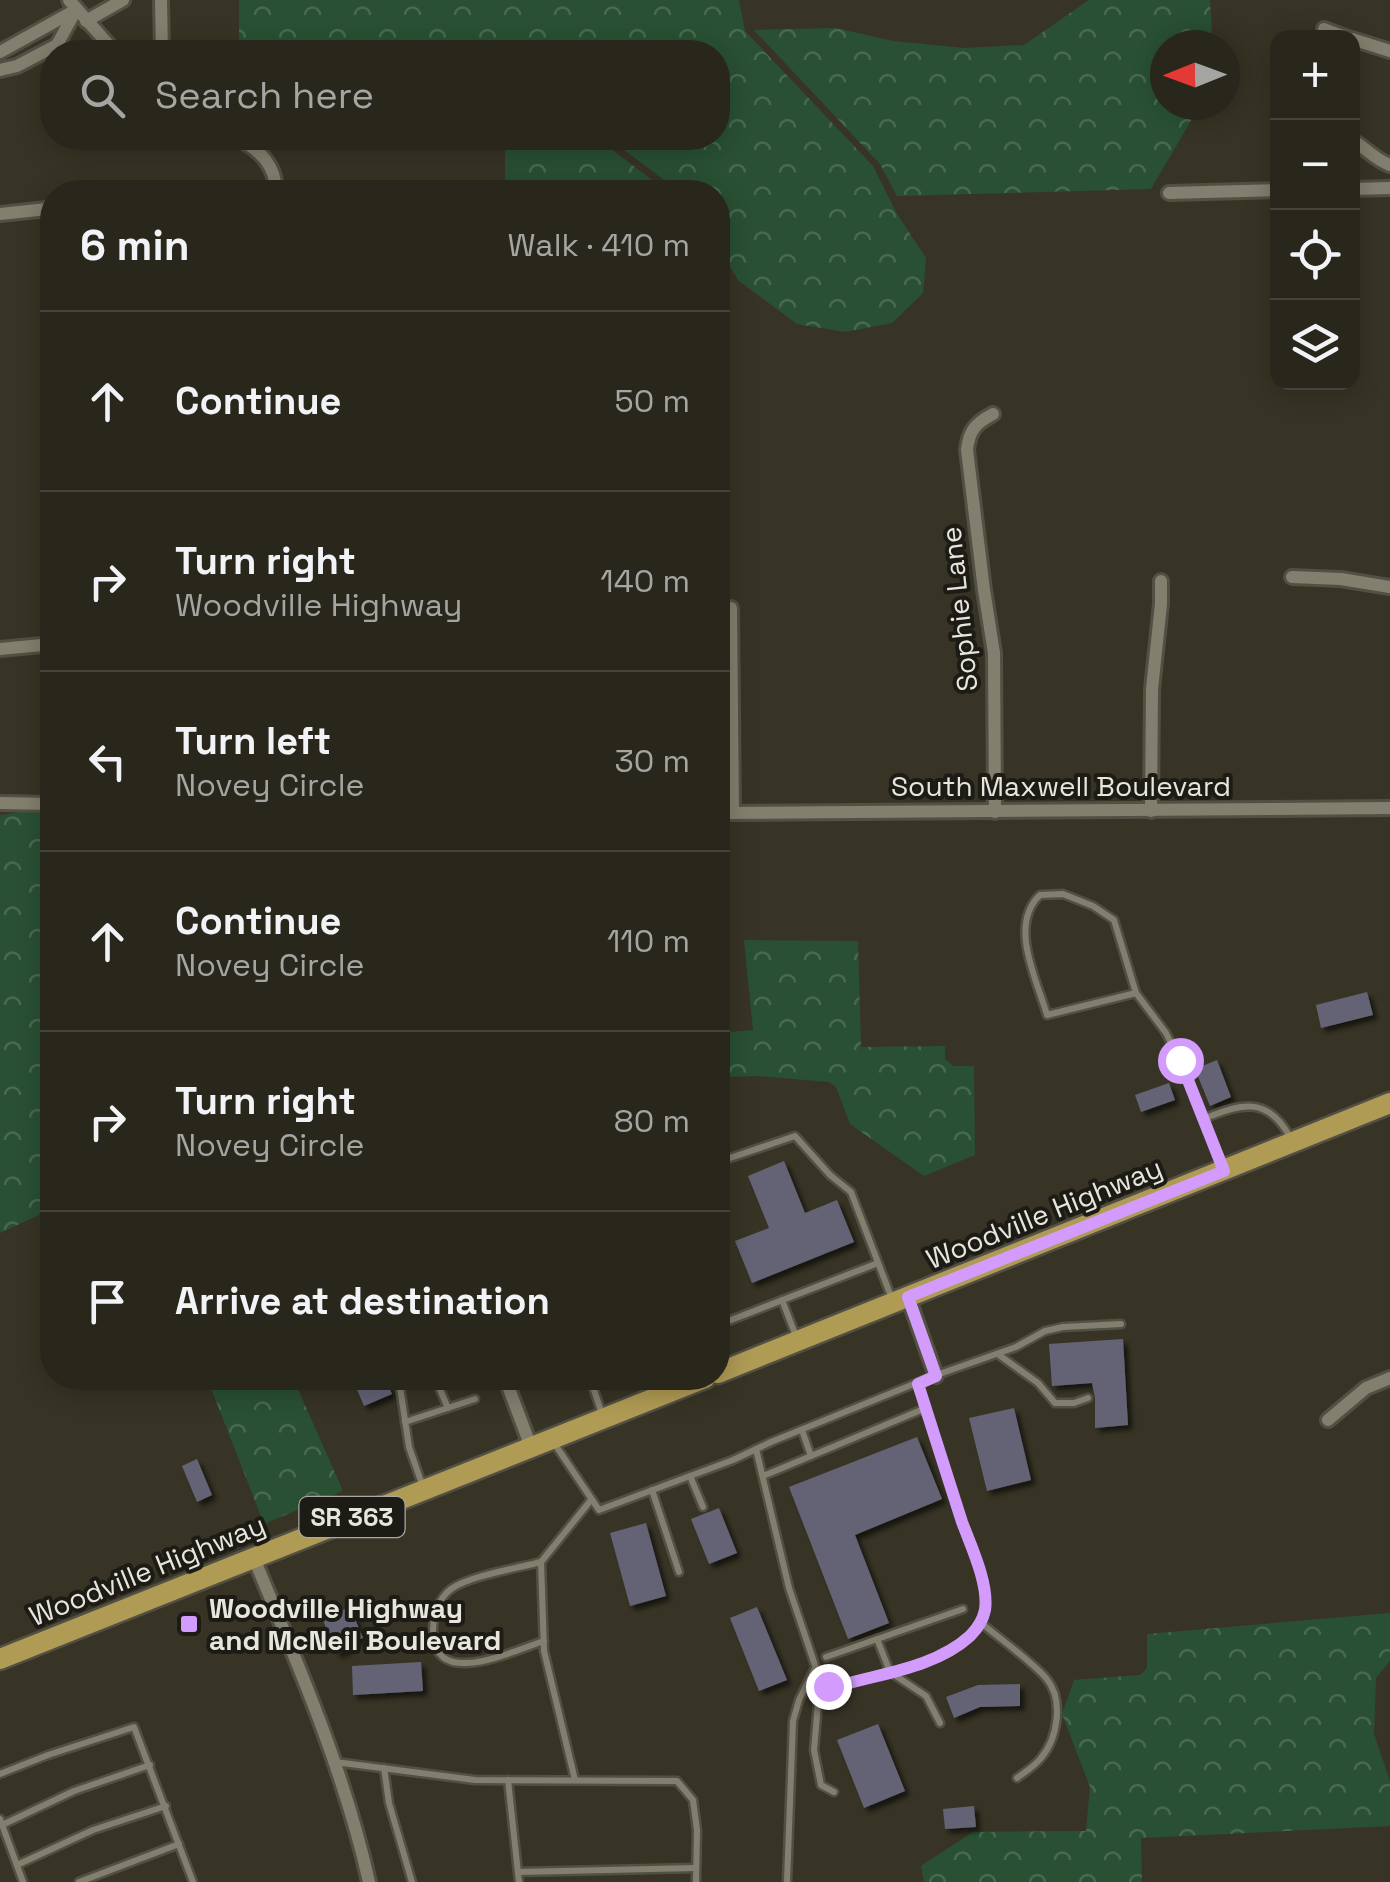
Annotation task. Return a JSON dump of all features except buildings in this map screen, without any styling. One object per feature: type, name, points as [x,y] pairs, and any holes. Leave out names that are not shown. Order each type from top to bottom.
[{"type":"main road","name":"Woodville Highway","points":[[730,1368],[1390,1103]]},
{"type":"main road","name":"Woodville Highway","points":[[0,1659],[670,1390]]},
{"type":"street","points":[[86,22],[123,0]]},
{"type":"street","points":[[161,0],[162,40]]},
{"type":"street","points":[[72,5],[104,40]]},
{"type":"street","points":[[0,52],[72,5]]},
{"type":"street","points":[[59,40],[72,5]]},
{"type":"street","points":[[1360,41],[1390,51]]},
{"type":"street","points":[[0,70],[40,53]]},
{"type":"street","points":[[1360,144],[1390,165]]},
{"type":"street","points":[[258,150],[272,170],[274,180]]},
{"type":"street","points":[[1360,189],[1390,188]]},
{"type":"street","points":[[1168,193],[1270,190]]},
{"type":"street","points":[[0,214],[40,210]]},
{"type":"street","name":"Sophie Lane","points":[[993,414],[976,423],[967,450],[994,653],[995,812]]},
{"type":"street","points":[[1292,578],[1342,579],[1390,587]]},
{"type":"street","points":[[1150,810],[1152,689],[1161,581]]},
{"type":"street","points":[[732,608],[733,813]]},
{"type":"street","points":[[0,649],[40,645]]},
{"type":"street","points":[[0,803],[40,804]]},
{"type":"street","name":"South Maxwell Boulevard","points":[[733,813],[1390,808]]},
{"type":"street","points":[[900,1300],[936,1376]]},
{"type":"street","points":[[1328,1420],[1366,1388],[1390,1378]]},
{"type":"street","points":[[512,1390],[541,1443]]},
{"type":"street","points":[[254,1556],[334,1762],[370,1882]]},
{"type":"lane","points":[[1136,993],[1046,1015],[1028,960],[1026,923],[1030,904],[1040,895],[1062,894],[1093,906],[1114,920],[1136,993],[1166,1033],[1180,1060],[1224,1171]]},
{"type":"lane","points":[[1203,1119],[1239,1105],[1257,1107],[1282,1120],[1294,1142]]},
{"type":"lane","points":[[730,1158],[795,1136],[851,1192],[878,1264],[900,1300]]},
{"type":"lane","points":[[730,1320],[878,1264]]},
{"type":"lane","points":[[782,1300],[798,1341]]},
{"type":"lane","points":[[541,1443],[599,1510],[1016,1347],[1046,1331],[1122,1324]]},
{"type":"lane","points":[[998,1354],[1038,1383],[1055,1403],[1088,1398]]},
{"type":"lane","points":[[820,1680],[828,1686],[842,1685],[931,1660],[972,1634],[985,1609],[984,1589],[918,1384]]},
{"type":"lane","points":[[400,1390],[409,1447],[423,1490]]},
{"type":"lane","points":[[440,1390],[448,1408]]},
{"type":"lane","points":[[594,1390],[603,1418]]},
{"type":"lane","points":[[405,1422],[475,1400]]},
{"type":"lane","points":[[763,1476],[926,1408]]},
{"type":"lane","points":[[802,1430],[812,1456]]},
{"type":"lane","points":[[756,1449],[789,1588],[820,1680],[814,1750],[822,1785],[834,1792]]},
{"type":"lane","points":[[690,1476],[703,1506]]},
{"type":"lane","points":[[652,1490],[679,1572]]},
{"type":"lane","points":[[544,1641],[465,1664],[444,1659],[437,1653],[433,1621],[448,1591],[464,1582],[541,1562],[591,1500]]},
{"type":"lane","points":[[541,1562],[544,1641],[575,1780]]},
{"type":"lane","points":[[826,1657],[963,1609]]},
{"type":"lane","points":[[980,1622],[1047,1679],[1056,1696],[1057,1716],[1050,1746],[1040,1760],[1017,1778]]},
{"type":"lane","points":[[877,1639],[890,1672],[926,1696],[940,1723]]},
{"type":"lane","points":[[788,1882],[794,1720],[816,1667]]},
{"type":"lane","points":[[0,1774],[134,1727],[194,1882]]},
{"type":"lane","points":[[334,1762],[475,1780],[677,1780],[693,1800],[696,1882]]},
{"type":"lane","points":[[23,1882],[1,1822],[150,1765]]},
{"type":"lane","points":[[384,1768],[389,1803],[412,1882]]},
{"type":"lane","points":[[508,1780],[519,1882]]},
{"type":"lane","points":[[17,1865],[94,1830],[166,1806]]},
{"type":"lane","points":[[79,1882],[179,1844]]},
{"type":"lane","points":[[518,1872],[696,1868]]},
{"type":"green space","points":[[239,0],[739,0],[745,31],[873,166],[897,214],[926,258],[923,293],[892,323],[845,332],[797,324],[738,280],[730,266],[730,180],[664,180],[624,150],[730,150],[730,40],[239,40]]},
{"type":"green space","points":[[1089,0],[1210,0],[1212,30],[1150,30],[1150,120],[1191,120],[1151,189],[897,196],[880,164],[754,30],[835,28],[893,41],[964,48],[1024,45]]},
{"type":"green space","points":[[505,150],[612,150],[652,180],[505,180]]},
{"type":"green space","points":[[40,809],[40,1215],[0,1233],[0,815]]},
{"type":"green space","points":[[744,940],[858,941],[861,1047],[945,1046],[945,1059],[953,1066],[974,1066],[975,1155],[924,1176],[850,1124],[836,1087],[829,1082],[730,1077],[730,1032],[753,1030]]},
{"type":"green space","points":[[212,1390],[298,1390],[343,1491],[264,1524]]},
{"type":"green space","points":[[1390,1613],[1390,1661],[1376,1678],[1374,1734],[1390,1781],[1390,1826],[1141,1838],[1142,1882],[924,1882],[921,1866],[973,1832],[1086,1831],[1090,1787],[1062,1714],[1074,1680],[1140,1675],[1147,1668],[1147,1634]]},
{"type":"place","name":"Woodville Highway and McNeil Boulevard","points":[[189,1624]]},
{"type":"route","points":[[828,1686],[931,1660],[972,1634],[985,1609],[975,1558],[918,1384],[936,1376],[908,1297],[1224,1171],[1180,1060]]}]
